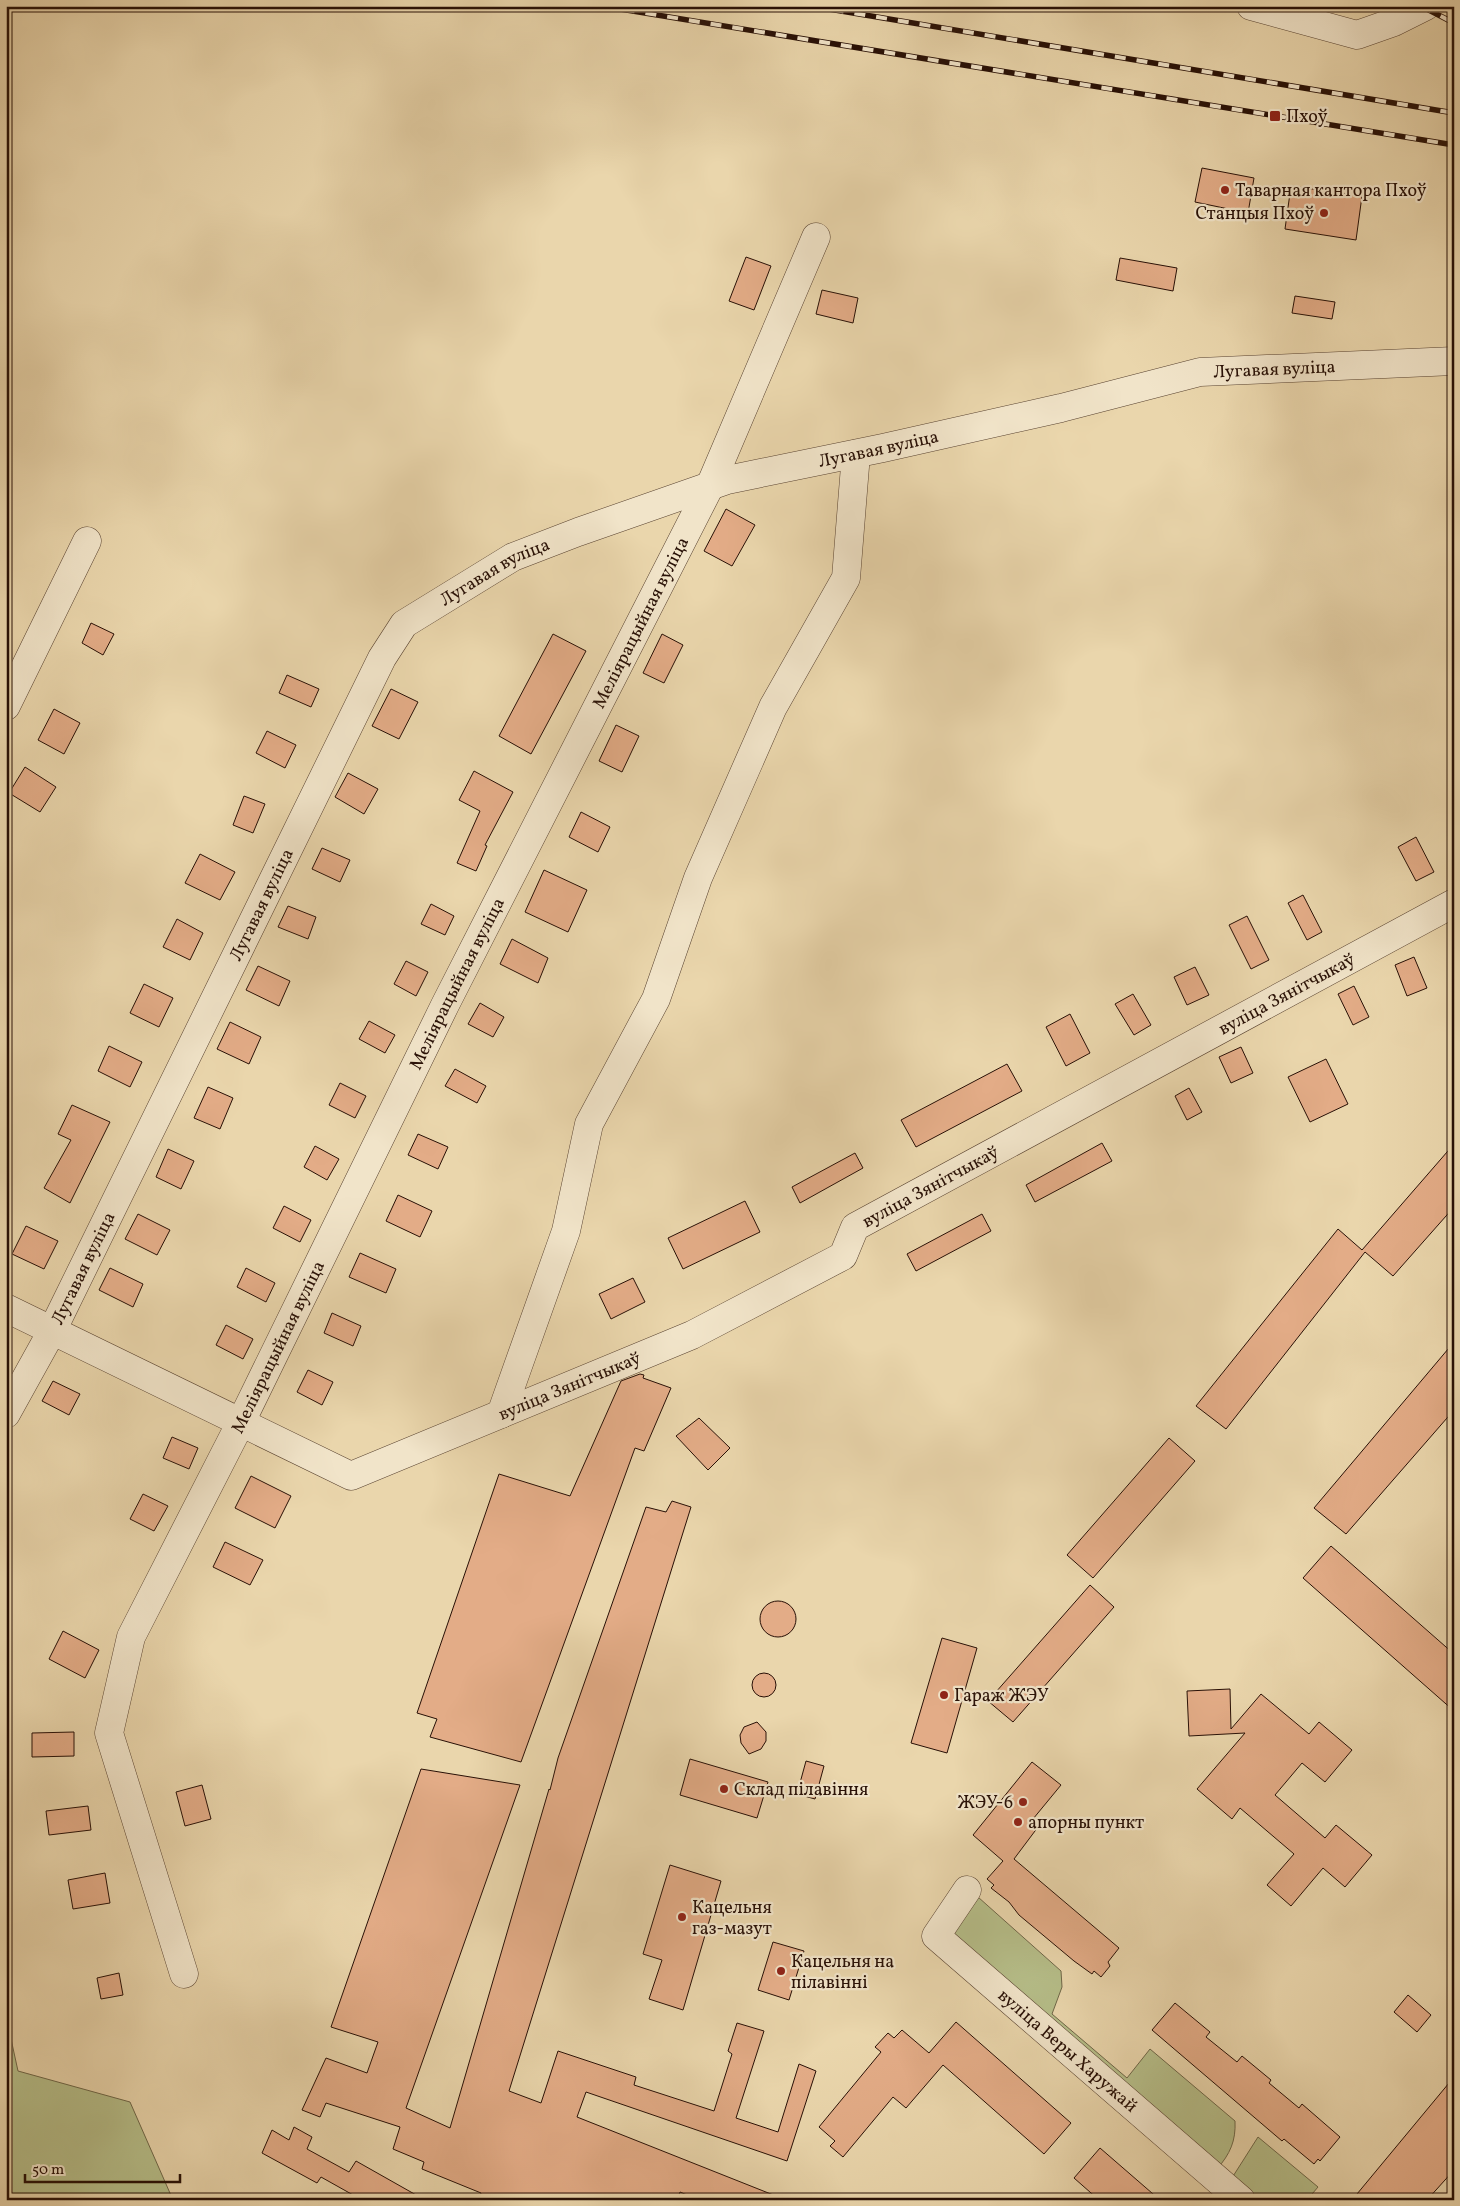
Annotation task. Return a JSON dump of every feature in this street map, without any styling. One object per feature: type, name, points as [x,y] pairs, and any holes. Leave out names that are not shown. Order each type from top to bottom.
[{"type":"street","points":[[1251,6],[1357,35],[1394,22],[1426,6]]},
{"type":"street","name":"Меліярацыйная вуліца","points":[[184,1974],[108,1733],[131,1637],[241,1422],[445,1004],[710,486],[816,237]]},
{"type":"street","name":"Лугавая вуліца","points":[[6,1414],[52,1330],[382,658],[404,624],[513,557],[726,480],[856,454],[1062,408],[1200,372],[1454,361]]},
{"type":"street","points":[[501,1414],[566,1231],[589,1124],[656,999],[698,878],[773,707],[846,578],[856,454]]},
{"type":"street","points":[[6,706],[87,541]]},
{"type":"street","name":"вуліца Зянітчыкаў","points":[[241,1422],[351,1476],[692,1335],[843,1256],[855,1227],[1454,902]]},
{"type":"street","points":[[6,1308],[241,1422]]},
{"type":"street","name":"вуліца Веры Харужай","points":[[967,1890],[936,1936],[1240,2200]]},
{"type":"green space","points":[[978,1897],[1061,1971],[1062,1987],[1052,2014],[1127,2078],[1150,2049],[1235,2121],[1231,2147],[1217,2169],[950,1938]]},
{"type":"green space","points":[[6,2016],[18,2071],[130,2102],[173,2200],[6,2200]]},
{"type":"green space","points":[[1258,2137],[1318,2187],[1307,2200],[1251,2200],[1230,2181]]},
{"type":"building","name":"Таварная кантора Пхоў","points":[[1202,168],[1254,178],[1248,213],[1195,202]]},
{"type":"building","name":"Станцыя Пхоў","points":[[1291,186],[1362,196],[1356,240],[1285,229]]},
{"type":"building","points":[[746,257],[771,266],[754,310],[729,301]]},
{"type":"building","points":[[1120,258],[1177,268],[1173,291],[1116,280]]},
{"type":"building","points":[[822,290],[858,298],[853,323],[816,314]]},
{"type":"building","points":[[1295,296],[1335,302],[1332,319],[1292,313]]},
{"type":"building","points":[[726,509],[755,525],[732,566],[704,551]]},
{"type":"building","points":[[91,623],[114,634],[103,655],[82,643]]},
{"type":"building","points":[[553,634],[586,651],[531,754],[499,736]]},
{"type":"building","points":[[662,634],[683,645],[664,683],[643,673]]},
{"type":"building","points":[[287,675],[319,689],[311,707],[279,693]]},
{"type":"building","points":[[391,689],[418,702],[399,739],[372,726]]},
{"type":"building","points":[[54,709],[80,723],[64,754],[38,740]]},
{"type":"building","points":[[616,725],[639,736],[622,772],[599,761]]},
{"type":"building","points":[[267,731],[296,745],[285,768],[256,753]]},
{"type":"building","points":[[25,767],[56,787],[40,812],[9,793]]},
{"type":"building","points":[[474,771],[513,792],[485,845],[487,846],[476,871],[457,863],[480,811],[459,800]]},
{"type":"building","points":[[348,773],[378,789],[364,814],[335,797]]},
{"type":"building","points":[[244,796],[265,804],[253,833],[233,825]]},
{"type":"building","points":[[581,812],[610,827],[598,852],[569,837]]},
{"type":"building","points":[[1416,837],[1434,872],[1416,881],[1398,847]]},
{"type":"building","points":[[322,848],[350,860],[340,882],[312,869]]},
{"type":"building","points":[[200,854],[235,872],[220,900],[185,883]]},
{"type":"building","points":[[544,870],[587,890],[568,932],[525,912]]},
{"type":"building","points":[[1303,895],[1322,932],[1307,940],[1288,903]]},
{"type":"building","points":[[431,904],[454,916],[445,935],[421,924]]},
{"type":"building","points":[[288,906],[316,917],[308,939],[278,927]]},
{"type":"building","points":[[1247,916],[1269,960],[1251,969],[1229,925]]},
{"type":"building","points":[[177,919],[203,933],[190,960],[163,947]]},
{"type":"building","points":[[512,939],[548,958],[538,983],[500,964]]},
{"type":"building","points":[[1414,957],[1427,988],[1407,996],[1395,965]]},
{"type":"building","points":[[406,961],[428,972],[416,996],[394,984]]},
{"type":"building","points":[[258,966],[290,981],[279,1006],[246,990]]},
{"type":"building","points":[[1195,967],[1209,995],[1187,1005],[1174,977]]},
{"type":"building","points":[[144,984],[173,998],[159,1027],[130,1013]]},
{"type":"building","points":[[1354,986],[1369,1017],[1353,1025],[1338,994]]},
{"type":"building","points":[[1133,994],[1151,1025],[1134,1035],[1115,1004]]},
{"type":"building","points":[[480,1003],[504,1017],[493,1037],[468,1024]]},
{"type":"building","points":[[1070,1014],[1090,1053],[1066,1066],[1046,1027]]},
{"type":"building","points":[[369,1021],[395,1035],[385,1053],[359,1039]]},
{"type":"building","points":[[230,1022],[261,1037],[249,1064],[217,1049]]},
{"type":"building","points":[[109,1046],[142,1062],[130,1087],[98,1071]]},
{"type":"building","points":[[1241,1047],[1253,1073],[1231,1083],[1219,1057]]},
{"type":"building","points":[[1326,1059],[1348,1104],[1310,1122],[1288,1077]]},
{"type":"building","points":[[1007,1064],[1022,1091],[916,1147],[901,1120]]},
{"type":"building","points":[[455,1069],[486,1086],[477,1103],[445,1086]]},
{"type":"building","points":[[340,1083],[366,1096],[355,1118],[329,1105]]},
{"type":"building","points":[[208,1087],[233,1098],[220,1129],[194,1118]]},
{"type":"building","points":[[1189,1088],[1202,1112],[1187,1120],[1175,1096]]},
{"type":"building","points":[[72,1105],[110,1122],[70,1203],[44,1188],[71,1140],[58,1134]]},
{"type":"building","points":[[418,1134],[448,1147],[438,1169],[408,1155]]},
{"type":"building","points":[[1102,1143],[1112,1161],[1035,1202],[1026,1185]]},
{"type":"building","points":[[1454,1144],[1454,1207],[1393,1276],[1365,1252],[1226,1429],[1196,1406],[1338,1229],[1362,1250]]},
{"type":"building","points":[[315,1146],[339,1159],[327,1180],[304,1167]]},
{"type":"building","points":[[168,1149],[194,1161],[181,1189],[156,1177]]},
{"type":"building","points":[[855,1153],[863,1168],[800,1203],[792,1187]]},
{"type":"building","points":[[398,1195],[432,1211],[420,1237],[386,1221]]},
{"type":"building","points":[[745,1201],[760,1232],[683,1269],[668,1238]]},
{"type":"building","points":[[284,1206],[311,1220],[300,1242],[273,1228]]},
{"type":"building","points":[[138,1214],[170,1230],[157,1255],[125,1239]]},
{"type":"building","points":[[982,1214],[991,1231],[916,1271],[907,1254]]},
{"type":"building","points":[[26,1226],[58,1241],[44,1269],[12,1254]]},
{"type":"building","points":[[360,1253],[396,1269],[386,1293],[349,1277]]},
{"type":"building","points":[[110,1268],[143,1284],[133,1307],[99,1290]]},
{"type":"building","points":[[246,1268],[275,1283],[266,1302],[237,1287]]},
{"type":"building","points":[[633,1278],[645,1302],[611,1319],[599,1294]]},
{"type":"building","points":[[332,1313],[361,1326],[353,1346],[324,1333]]},
{"type":"building","points":[[226,1325],[253,1339],[243,1359],[216,1345]]},
{"type":"building","points":[[1454,1342],[1454,1410],[1346,1534],[1314,1508]]},
{"type":"building","points":[[308,1370],[333,1382],[322,1405],[297,1392]]},
{"type":"building","points":[[640,1374],[644,1375],[643,1378],[671,1388],[644,1451],[635,1448],[521,1762],[430,1737],[437,1719],[417,1713],[499,1474],[570,1496],[621,1381]]},
{"type":"building","points":[[53,1381],[80,1394],[69,1415],[42,1401]]},
{"type":"building","points":[[699,1418],[730,1448],[708,1470],[676,1436]]},
{"type":"building","points":[[172,1437],[198,1448],[189,1469],[163,1458]]},
{"type":"building","points":[[1169,1438],[1195,1461],[1093,1578],[1067,1555]]},
{"type":"building","points":[[251,1476],[291,1496],[275,1528],[235,1508]]},
{"type":"building","points":[[143,1494],[168,1506],[154,1531],[130,1519]]},
{"type":"building","points":[[672,1501],[691,1507],[509,2091],[541,2103],[558,2051],[636,2077],[634,2085],[714,2111],[732,2054],[728,2051],[737,2023],[764,2031],[736,2118],[778,2132],[799,2064],[816,2071],[787,2161],[586,2092],[577,2117],[786,2200],[699,2200],[680,2192],[677,2200],[479,2200],[481,2193],[422,2169],[424,2162],[393,2149],[400,2127],[326,2103],[320,2117],[302,2110],[326,2058],[367,2073],[378,2042],[331,2027],[421,1769],[520,1785],[406,2108],[450,2128],[558,1758],[646,1507],[666,1512]]},
{"type":"building","points":[[225,1542],[263,1560],[250,1585],[213,1567]]},
{"type":"building","points":[[1331,1546],[1454,1654],[1454,1711],[1303,1578]]},
{"type":"building","points":[[1090,1585],[1114,1607],[1013,1722],[988,1701]]},
{"type":"building","points":[[778,1601],[785,1602],[791,1606],[795,1612],[795,1626],[791,1632],[785,1636],[778,1637],[771,1636],[765,1632],[761,1626],[760,1619],[761,1612],[765,1606],[771,1602]]},
{"type":"building","points":[[63,1631],[99,1650],[85,1678],[49,1659]]},
{"type":"building","name":"Гараж ЖЭУ","points":[[942,1638],[977,1648],[947,1753],[911,1743]]},
{"type":"building","points":[[764,1673],[773,1676],[776,1685],[773,1694],[764,1697],[755,1694],[752,1685],[755,1676]]},
{"type":"building","points":[[1230,1689],[1231,1729],[1261,1694],[1309,1734],[1319,1722],[1352,1750],[1325,1782],[1302,1763],[1275,1795],[1325,1838],[1336,1825],[1372,1855],[1345,1887],[1323,1868],[1291,1906],[1267,1885],[1294,1854],[1240,1808],[1232,1819],[1197,1789],[1245,1733],[1189,1736],[1187,1691]]},
{"type":"building","points":[[757,1722],[766,1732],[766,1741],[761,1749],[749,1754],[741,1743],[740,1735],[744,1727]]},
{"type":"building","points":[[74,1732],[74,1756],[32,1757],[32,1733]]},
{"type":"building","name":"Склад пілавіння","points":[[690,1759],[768,1782],[757,1818],[680,1795]]},
{"type":"building","points":[[806,1761],[824,1766],[815,1799],[797,1794]]},
{"type":"building","points":[[1032,1762],[1061,1785],[1033,1819],[1038,1827],[1014,1859],[1119,1948],[1108,1962],[1110,1966],[1101,1977],[1094,1971],[1092,1974],[1074,1961],[1019,1915],[1009,1902],[991,1888],[994,1885],[987,1879],[1003,1861],[973,1835]]},
{"type":"building","points":[[202,1785],[211,1819],[185,1826],[176,1792]]},
{"type":"building","points":[[88,1806],[91,1830],[49,1835],[46,1811]]},
{"type":"building","name":"Кацельня газ-мазут","points":[[670,1865],[721,1881],[683,2010],[649,1999],[662,1960],[643,1954]]},
{"type":"building","points":[[105,1873],[110,1903],[73,1909],[68,1880]]},
{"type":"building","name":"Кацельня на пілавінні","points":[[773,1942],[804,1951],[789,2000],[758,1990]]},
{"type":"building","points":[[119,1973],[123,1995],[101,1999],[97,1978]]},
{"type":"building","points":[[1408,1995],[1431,2015],[1417,2032],[1394,2012]]},
{"type":"building","points":[[1175,2003],[1210,2032],[1206,2037],[1237,2062],[1242,2056],[1271,2080],[1269,2083],[1299,2108],[1302,2104],[1340,2137],[1320,2161],[1318,2159],[1314,2164],[1284,2139],[1282,2141],[1152,2030]]},
{"type":"building","points":[[956,2022],[1071,2123],[1044,2154],[943,2065],[906,2108],[893,2097],[843,2157],[830,2146],[835,2141],[819,2127],[881,2052],[875,2047],[888,2033],[894,2038],[902,2030],[929,2053]]},
{"type":"building","points":[[1454,2077],[1454,2170],[1427,2200],[1352,2200]]},
{"type":"building","points":[[294,2127],[312,2137],[307,2149],[349,2172],[356,2161],[425,2200],[362,2200],[321,2177],[317,2183],[262,2153],[272,2130],[289,2140]]},
{"type":"building","points":[[1100,2148],[1160,2200],[1099,2200],[1074,2178]]},
{"type":"railway","points":[[602,6],[1454,145]]},
{"type":"railway","points":[[811,6],[1454,113]]},
{"type":"railway","points":[[1421,6],[1454,23]]},
{"type":"railway","points":[[1451,6],[1454,9]]},
{"type":"place","name":"Пхоў","points":[[1275,116]]},
{"type":"place","name":"Таварная кантора Пхоў","points":[[1225,190]]},
{"type":"place","name":"Станцыя Пхоў","points":[[1324,213]]},
{"type":"place","name":"Гараж ЖЭУ","points":[[944,1695]]},
{"type":"place","name":"Склад пілавіння","points":[[724,1789]]},
{"type":"place","name":"ЖЭУ-6","points":[[1023,1802]]},
{"type":"place","name":"апорны пункт","points":[[1018,1822]]},
{"type":"place","name":"Кацельня газ-мазут","points":[[682,1917]]},
{"type":"place","name":"Кацельня на пілавінні","points":[[781,1971]]}]
